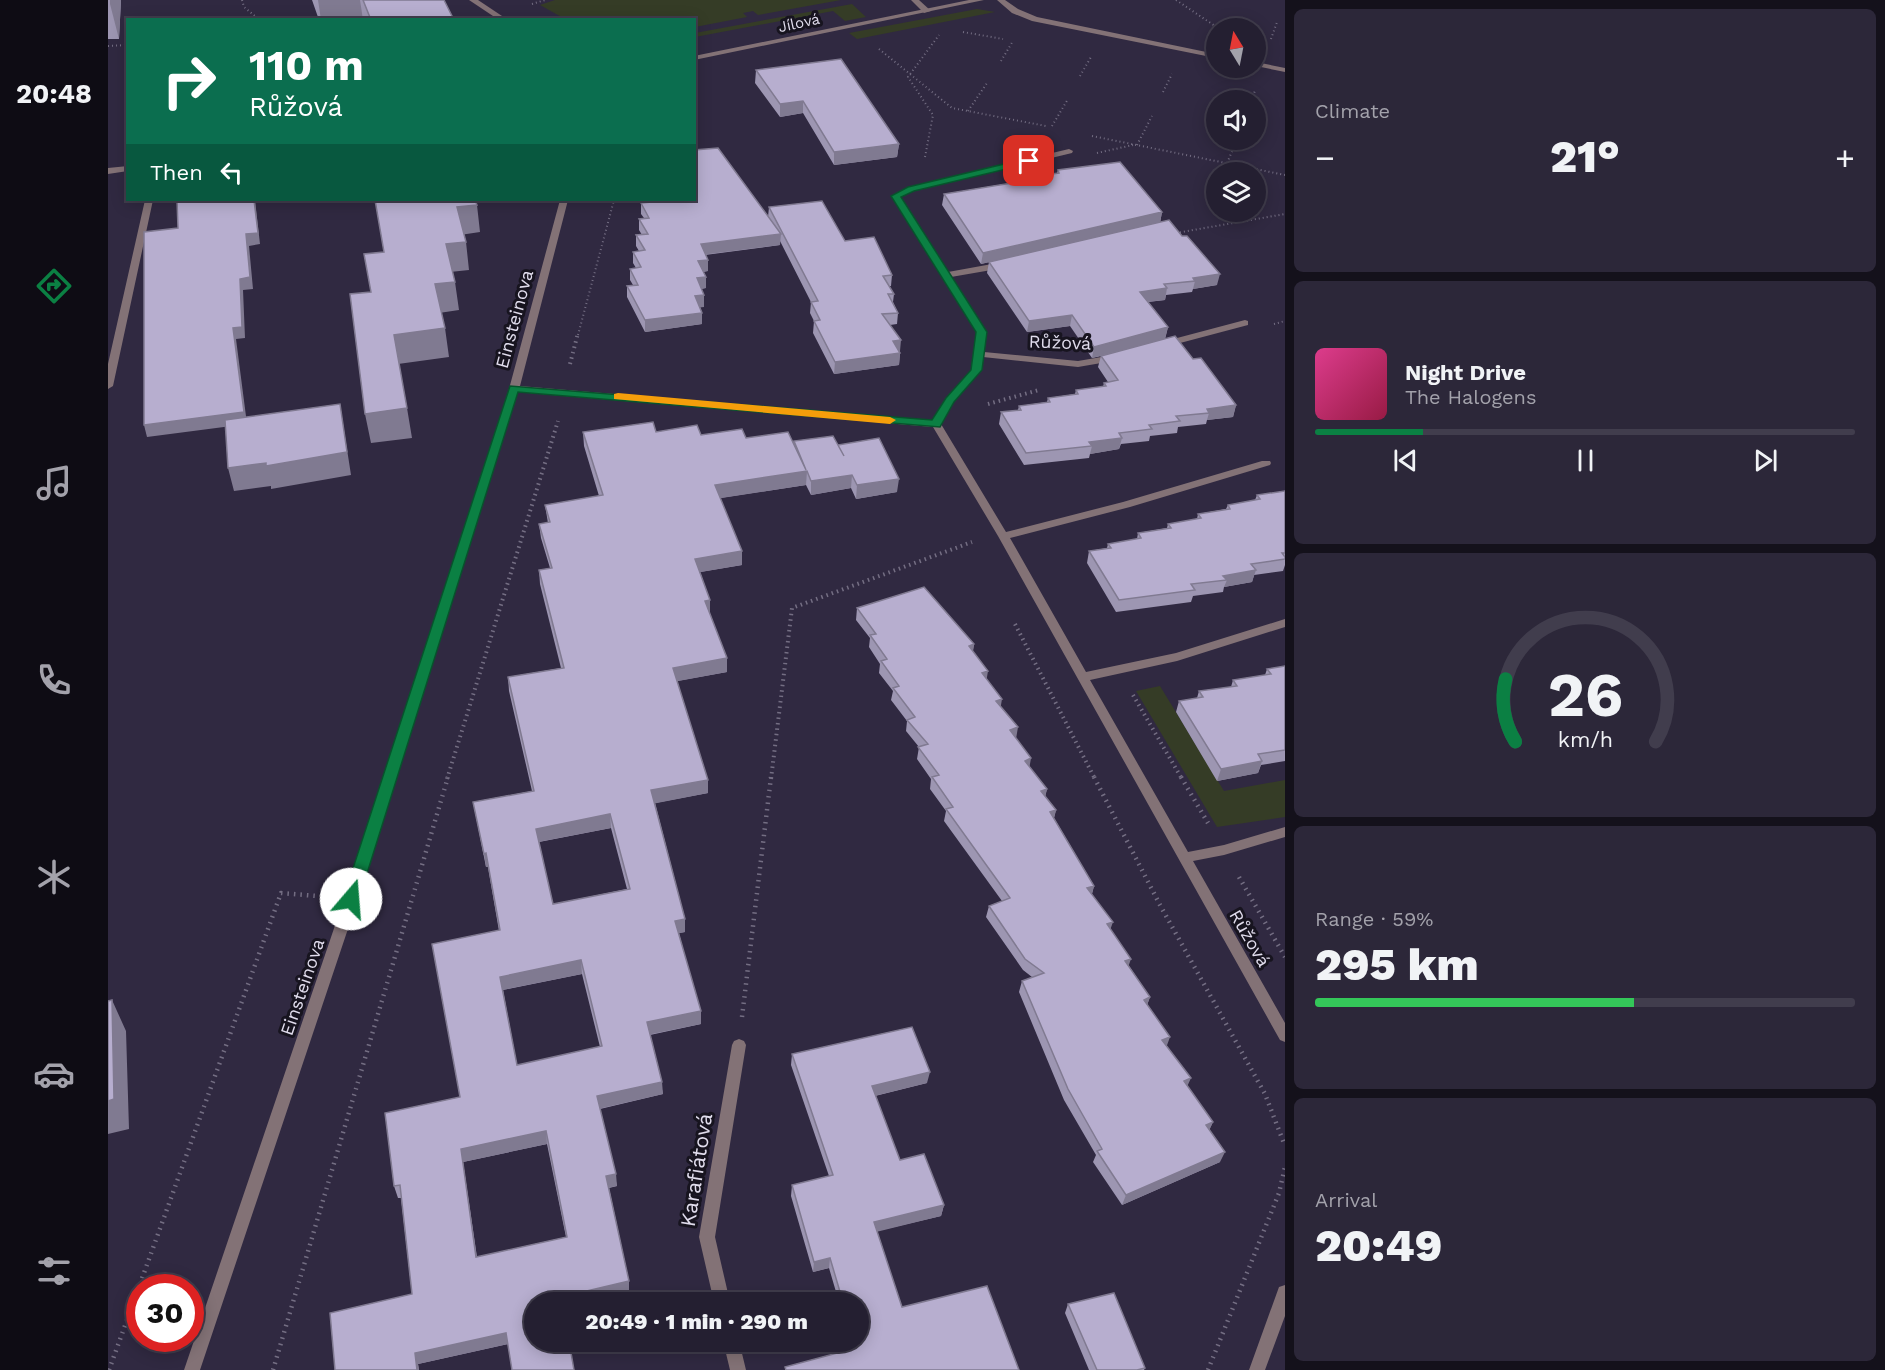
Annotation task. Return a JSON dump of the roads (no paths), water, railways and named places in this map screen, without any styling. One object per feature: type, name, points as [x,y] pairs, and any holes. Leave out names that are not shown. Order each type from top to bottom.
[{"type":"street","points":[[472,0],[502,18]]},
{"type":"street","points":[[915,0],[927,11]]},
{"type":"street","name":"Jílová","points":[[696,58],[980,0]]},
{"type":"street","points":[[1001,0],[1015,11],[1035,19],[1206,54]]},
{"type":"street","points":[[1266,66],[1285,70]]},
{"type":"street","points":[[514,389],[936,424],[950,400],[977,370],[981,332],[896,196],[911,189],[1069,151]]},
{"type":"street","points":[[108,171],[126,168]]},
{"type":"street","points":[[108,386],[149,201]]},
{"type":"street","name":"Einsteinova","points":[[192,1370],[351,899],[514,389],[564,201]]},
{"type":"street","points":[[945,274],[1018,262]]},
{"type":"street","points":[[1155,347],[1245,323]]},
{"type":"street","name":"Růžová","points":[[978,354],[1085,364],[1122,356]]},
{"type":"street","name":"Růžová","points":[[936,424],[1003,536],[1285,1036]]},
{"type":"street","points":[[1003,536],[1126,505],[1266,463]]},
{"type":"street","points":[[1083,677],[1178,657],[1285,623]]},
{"type":"street","points":[[1184,858],[1224,850],[1285,832]]},
{"type":"street","name":"Karafiátová","points":[[720,1292],[707,1237],[739,1045]]},
{"type":"street","points":[[1257,1370],[1285,1293]]},
{"type":"street","points":[[734,1352],[738,1370]]}]
